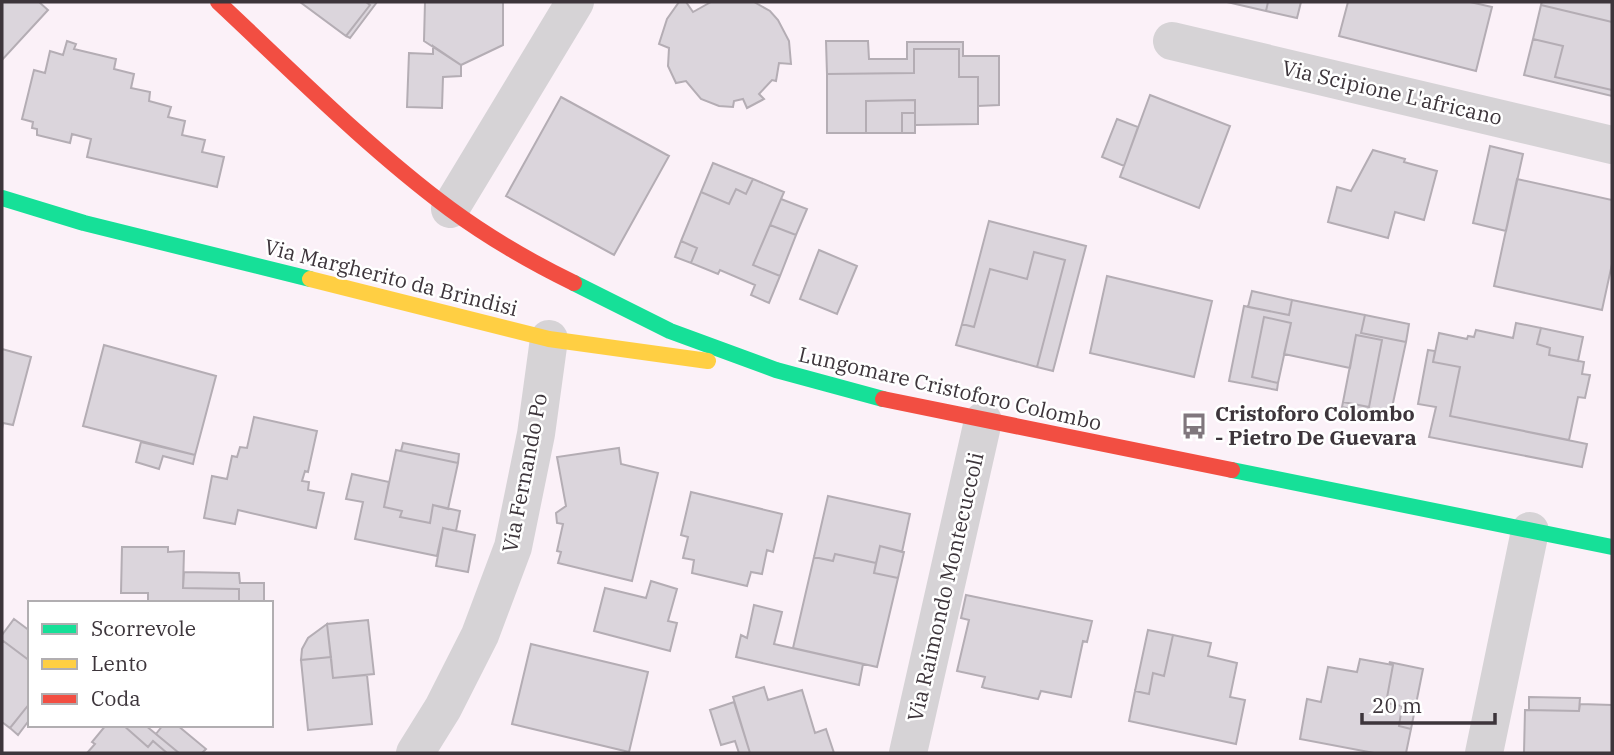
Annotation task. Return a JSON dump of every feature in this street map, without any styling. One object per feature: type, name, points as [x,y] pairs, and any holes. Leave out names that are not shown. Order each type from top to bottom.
[{"type":"main road","name":"Lungomare Cristoforo Colombo","points":[[218,2],[376,149],[450,209],[505,246],[670,331],[776,370],[880,398],[1612,547]]},
{"type":"main road","name":"Via Margherito da Brindisi","points":[[2,198],[84,223],[549,339],[776,370]]},
{"type":"street","points":[[450,209],[575,2]]},
{"type":"street","name":"Via Scipione L'africano","points":[[1172,41],[1612,145]]},
{"type":"street","name":"Via Fernando Po","points":[[415,753],[443,708],[480,635],[513,547],[536,434],[549,339]]},
{"type":"street","name":"Via Raimondo Montecuccoli","points":[[908,753],[983,421]]},
{"type":"street","points":[[1484,753],[1530,531]]},
{"type":"building","points":[[2,2],[39,2],[48,10],[2,60]]},
{"type":"building","points":[[300,2],[366,2],[370,5],[346,36]]},
{"type":"building","points":[[366,2],[377,2],[350,38],[346,36],[370,5]]},
{"type":"building","points":[[425,2],[503,2],[503,45],[461,65],[424,41]]},
{"type":"building","points":[[679,2],[686,2],[693,12],[711,2],[754,2],[770,11],[778,20],[789,41],[791,64],[779,63],[776,81],[772,80],[759,94],[764,99],[747,108],[743,99],[734,101],[733,107],[719,106],[701,99],[686,81],[676,83],[668,66],[669,48],[659,44],[667,19]]},
{"type":"building","points":[[1227,2],[1268,2],[1266,11]]},
{"type":"building","points":[[1268,2],[1301,2],[1297,18],[1266,11]]},
{"type":"building","points":[[1348,2],[1470,2],[1492,7],[1476,71],[1339,36]]},
{"type":"building","points":[[1542,2],[1612,2],[1612,22],[1541,5]]},
{"type":"building","points":[[1541,5],[1612,22],[1612,90],[1555,77],[1563,46],[1533,39]]},
{"type":"building","points":[[1533,39],[1563,46],[1555,77],[1612,90],[1612,96],[1524,75]]},
{"type":"building","points":[[67,41],[76,44],[74,49],[116,59],[114,69],[134,74],[131,88],[150,92],[149,101],[171,107],[168,117],[185,121],[182,135],[205,140],[202,152],[224,157],[217,187],[87,157],[91,139],[72,134],[70,143],[37,135],[37,129],[32,128],[33,122],[22,119],[34,70],[45,73],[50,51],[63,55]]},
{"type":"building","points":[[826,41],[868,41],[869,59],[907,59],[907,42],[963,42],[963,56],[999,56],[999,105],[978,106],[978,77],[959,77],[959,49],[914,49],[914,73],[827,74]]},
{"type":"building","points":[[433,46],[461,65],[461,76],[443,77],[442,108],[407,107],[409,53],[433,54]]},
{"type":"building","points":[[914,49],[959,49],[959,77],[978,77],[978,124],[915,125],[915,100],[866,101],[866,133],[827,133],[827,74],[914,73]]},
{"type":"building","points":[[1150,95],[1230,126],[1199,208],[1120,177]]},
{"type":"building","points":[[561,97],[669,156],[614,255],[506,196]]},
{"type":"building","points":[[915,100],[915,113],[902,113],[902,133],[866,133],[866,101]]},
{"type":"building","points":[[902,113],[915,113],[915,133],[902,133]]},
{"type":"building","points":[[1117,119],[1138,127],[1124,166],[1102,157]]},
{"type":"building","points":[[1490,146],[1523,154],[1506,231],[1473,223]]},
{"type":"building","points":[[1373,150],[1437,171],[1424,220],[1395,212],[1388,238],[1328,222],[1337,187],[1351,191]]},
{"type":"building","points":[[713,163],[753,179],[746,194],[736,189],[729,204],[701,192]]},
{"type":"building","points":[[753,179],[784,192],[753,265],[780,276],[769,303],[751,295],[755,285],[720,270],[718,274],[691,263],[697,248],[681,241],[701,192],[729,204],[736,189],[746,194]]},
{"type":"building","points":[[1517,179],[1612,200],[1612,264],[1602,310],[1494,286]]},
{"type":"building","points":[[781,199],[807,209],[796,235],[770,225]]},
{"type":"building","points":[[989,221],[1086,246],[1053,371],[1037,367],[1065,260],[1034,252],[1027,279],[990,269],[974,327],[962,324]]},
{"type":"building","points":[[770,225],[796,235],[780,276],[753,265]]},
{"type":"building","points":[[681,241],[697,248],[691,263],[675,257]]},
{"type":"building","points":[[819,250],[857,266],[837,314],[800,299]]},
{"type":"building","points":[[1034,252],[1065,260],[1037,367],[956,345],[962,324],[974,327],[990,269],[1027,279]]},
{"type":"building","points":[[1107,276],[1212,301],[1194,377],[1090,353]]},
{"type":"building","points":[[1252,291],[1292,300],[1289,315],[1248,307]]},
{"type":"building","points":[[1292,300],[1365,315],[1361,333],[1406,342],[1390,417],[1342,407],[1343,402],[1369,407],[1382,340],[1356,335],[1350,368],[1284,354],[1291,323],[1264,317],[1252,377],[1278,383],[1277,390],[1229,381],[1244,306],[1289,315]]},
{"type":"building","points":[[1365,315],[1409,324],[1406,342],[1361,333]]},
{"type":"building","points":[[1264,317],[1291,323],[1278,383],[1252,377]]},
{"type":"building","points":[[1516,323],[1541,328],[1537,344],[1550,348],[1549,355],[1584,362],[1582,374],[1590,375],[1585,398],[1578,397],[1569,440],[1450,416],[1460,367],[1433,362],[1439,333],[1467,339],[1468,336],[1474,337],[1476,330],[1513,338]]},
{"type":"building","points":[[1541,328],[1583,337],[1578,361],[1549,355],[1550,348],[1537,344]]},
{"type":"building","points":[[1356,335],[1382,340],[1369,407],[1343,402]]},
{"type":"building","points":[[104,345],[216,376],[195,455],[83,426]]},
{"type":"building","points":[[2,349],[31,357],[13,425],[3,423],[2,429]]},
{"type":"building","points":[[1428,350],[1435,351],[1433,362],[1460,367],[1450,416],[1587,444],[1582,467],[1429,437],[1436,407],[1418,404]]},
{"type":"building","points":[[254,417],[317,431],[308,472],[305,471],[302,481],[309,482],[308,490],[324,493],[316,528],[238,510],[235,524],[204,518],[212,476],[227,479],[232,456],[237,457],[240,447],[247,448]]},
{"type":"building","points":[[141,442],[195,455],[193,464],[163,456],[159,469],[136,462]]},
{"type":"building","points":[[403,443],[459,454],[458,463],[401,451]]},
{"type":"building","points":[[619,448],[621,464],[658,473],[632,581],[558,563],[561,552],[557,551],[563,524],[557,523],[556,513],[566,506],[557,457]]},
{"type":"building","points":[[396,450],[458,463],[448,509],[433,505],[430,523],[400,517],[402,511],[384,507]]},
{"type":"building","points":[[352,474],[389,482],[384,507],[402,511],[400,517],[430,523],[433,505],[460,511],[456,531],[443,528],[437,556],[355,539],[363,502],[346,499]]},
{"type":"building","points":[[691,492],[782,514],[773,552],[767,550],[762,574],[751,572],[747,586],[692,573],[694,560],[683,558],[688,537],[681,535]]},
{"type":"building","points":[[828,496],[910,514],[902,552],[880,546],[876,563],[835,554],[833,561],[814,557]]},
{"type":"building","points":[[443,528],[475,535],[468,572],[436,566]]},
{"type":"building","points":[[880,546],[904,552],[898,578],[874,573]]},
{"type":"building","points":[[122,547],[168,547],[168,552],[184,551],[183,588],[239,589],[239,601],[148,601],[148,593],[121,593]]},
{"type":"building","points":[[835,554],[876,563],[874,573],[898,578],[877,667],[793,648],[814,557],[833,561]]},
{"type":"building","points":[[184,572],[239,573],[240,583],[264,583],[264,601],[239,601],[239,589],[183,588]]},
{"type":"building","points":[[651,581],[677,589],[668,621],[677,623],[670,651],[594,631],[605,588],[646,598]]},
{"type":"building","points":[[966,595],[1092,621],[1087,642],[1083,641],[1071,697],[1041,691],[1038,699],[985,688],[982,687],[985,677],[957,671],[969,620],[961,618]]},
{"type":"building","points":[[754,605],[782,612],[774,644],[863,664],[859,685],[736,657],[741,635],[747,638]]},
{"type":"building","points":[[14,619],[28,630],[28,660],[2,640],[2,635]]},
{"type":"building","points":[[368,620],[374,674],[333,678],[327,624]]},
{"type":"building","points":[[327,624],[331,657],[301,660],[302,649],[308,638]]},
{"type":"building","points":[[1148,630],[1173,635],[1164,676],[1153,673],[1149,694],[1135,691]]},
{"type":"building","points":[[1173,635],[1211,643],[1208,656],[1237,663],[1230,697],[1245,700],[1236,744],[1129,721],[1135,691],[1149,694],[1153,673],[1164,676]]},
{"type":"building","points":[[2,640],[28,660],[28,706],[10,728],[2,722]]},
{"type":"building","points":[[531,644],[648,672],[629,752],[512,724]]},
{"type":"building","points":[[331,657],[333,678],[367,675],[372,724],[308,730],[301,660]]},
{"type":"building","points":[[1360,659],[1393,665],[1386,703],[1402,706],[1399,726],[1411,729],[1406,753],[1374,753],[1300,739],[1307,699],[1321,702],[1328,667],[1357,672]]},
{"type":"building","points":[[1389,662],[1423,669],[1411,729],[1399,726],[1402,706],[1386,703],[1393,665]]},
{"type":"building","points":[[764,687],[768,700],[802,690],[815,733],[826,729],[834,753],[750,753],[733,697]]},
{"type":"building","points":[[1529,697],[1580,698],[1579,711],[1529,710]]},
{"type":"building","points":[[734,702],[750,753],[739,753],[735,741],[721,745],[710,710]]},
{"type":"building","points":[[1580,704],[1612,705],[1612,753],[1524,753],[1525,710],[1579,711]]},
{"type":"building","points":[[28,706],[28,722],[18,735],[10,728]]},
{"type":"building","points":[[104,727],[125,727],[148,747],[153,741],[167,753],[87,753],[95,744],[92,742]]},
{"type":"building","points":[[125,727],[147,727],[179,753],[167,753],[153,741],[148,747]]},
{"type":"building","points":[[161,727],[179,727],[206,749],[202,753],[179,753],[156,734]]},
{"type":"traffic: fast","points":[[2,198],[84,223],[310,279]]},
{"type":"traffic: fast","points":[[574,283],[670,331],[776,370],[883,399]]},
{"type":"traffic: fast","points":[[1232,470],[1612,547]]},
{"type":"traffic: slow","points":[[310,279],[549,339],[708,361]]},
{"type":"traffic: jam","points":[[218,2],[331,108],[419,185],[495,239],[574,283]]},
{"type":"traffic: jam","points":[[883,399],[1232,470]]},
{"type":"place","name":"Cristoforo Colombo - Pietro De Guevara","points":[[1194,426]]}]
